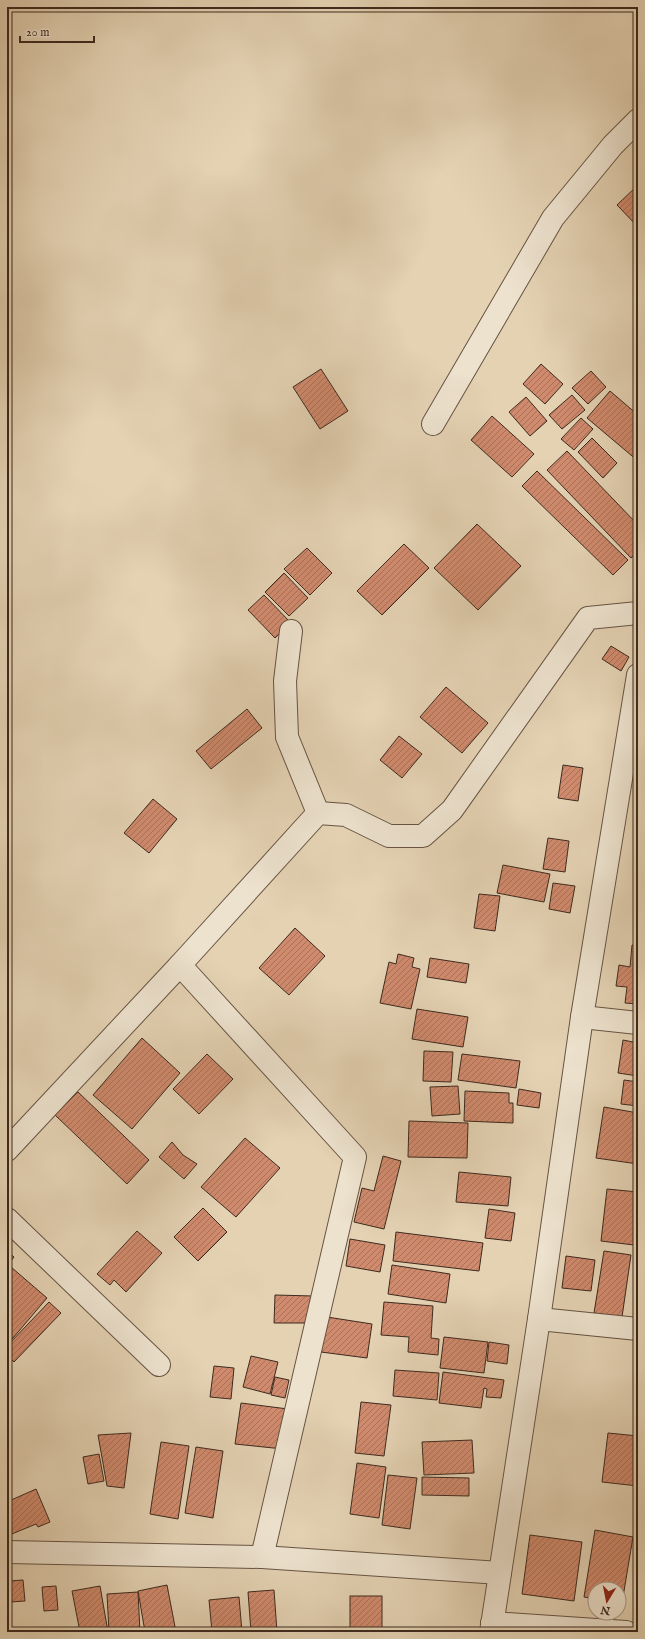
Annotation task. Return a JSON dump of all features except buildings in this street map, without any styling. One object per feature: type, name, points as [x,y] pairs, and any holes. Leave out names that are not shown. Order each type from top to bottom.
[{"type":"street","points":[[433,424],[553,218],[613,145],[638,120]]},
{"type":"street","points":[[318,813],[346,816],[390,836],[423,836],[452,810],[588,618],[638,613]]},
{"type":"street","points":[[291,631],[285,682],[287,737],[318,813]]},
{"type":"street","points":[[626,1632],[492,1628],[539,1319],[582,1017],[638,675]]},
{"type":"street","points":[[7,1150],[180,965],[318,813]]},
{"type":"street","points":[[180,965],[355,1158],[262,1557]]},
{"type":"street","points":[[582,1017],[638,1023]]},
{"type":"street","points":[[7,1219],[159,1365]]},
{"type":"street","points":[[539,1319],[638,1329]]},
{"type":"street","points":[[7,1552],[262,1557],[500,1573]]}]
